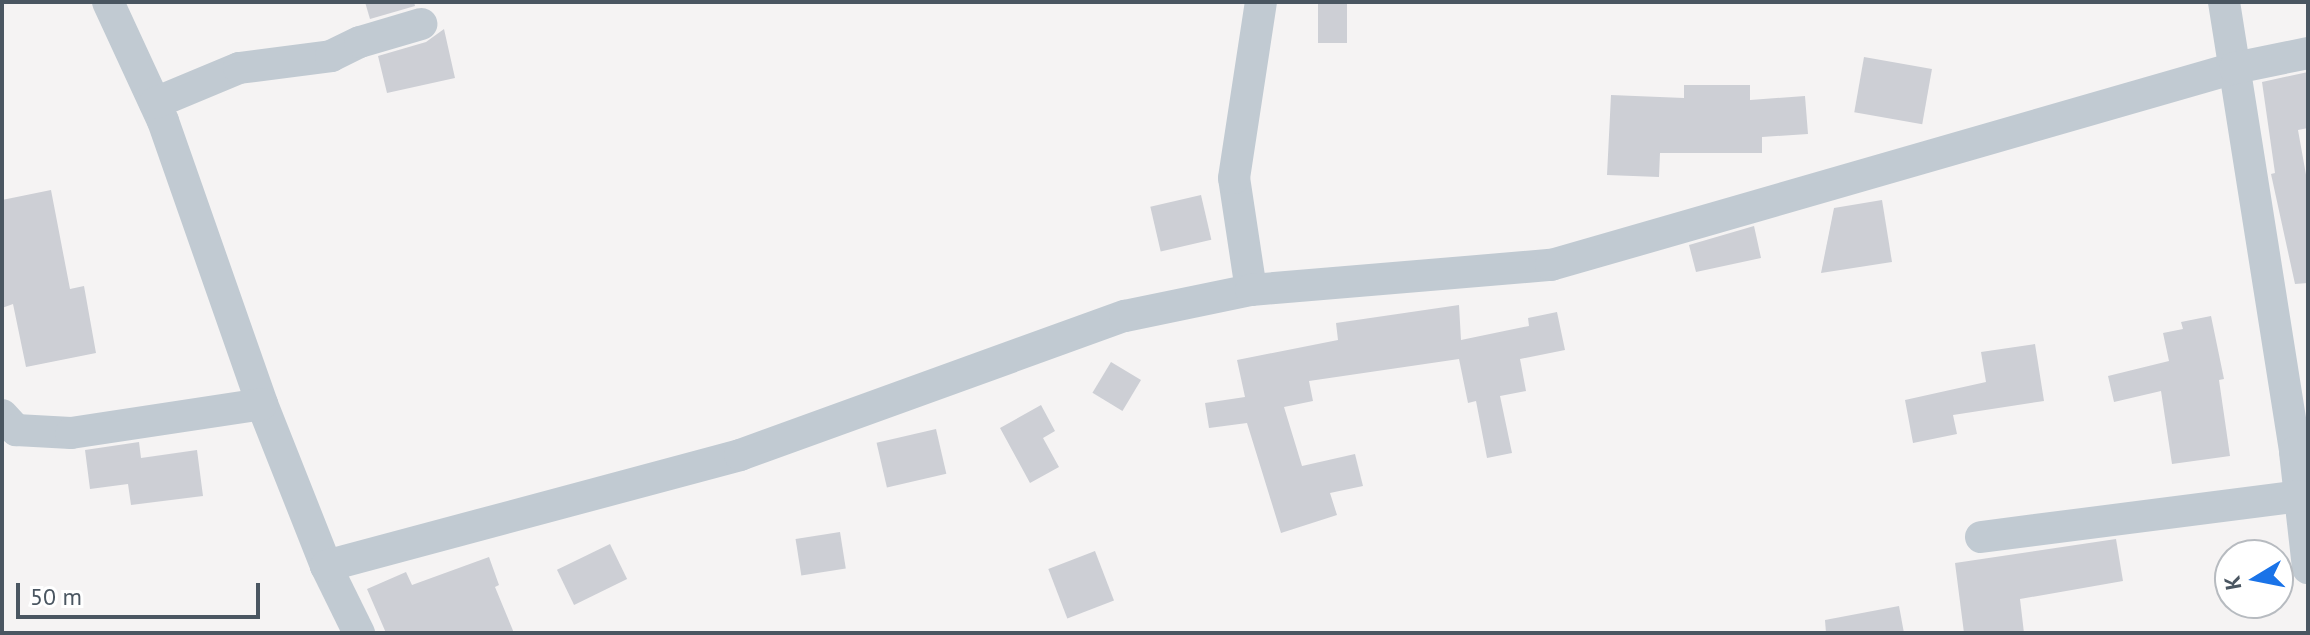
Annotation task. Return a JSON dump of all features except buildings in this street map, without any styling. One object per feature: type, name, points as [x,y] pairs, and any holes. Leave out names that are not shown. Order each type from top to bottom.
[{"type":"street","points":[[108,2],[155,103],[262,404],[326,566],[359,633]]},
{"type":"street","points":[[1251,290],[1234,178],[1261,2]]},
{"type":"street","points":[[2224,2],[2302,451],[2299,496],[2308,568]]},
{"type":"street","points":[[155,103],[239,68],[331,56],[360,42],[421,24]]},
{"type":"street","points":[[326,566],[740,455],[1125,316],[1251,290],[1551,265],[2235,68],[2308,53]]},
{"type":"street","points":[[2,415],[16,430],[71,433],[262,404]]},
{"type":"street","points":[[1981,537],[2299,496]]}]
